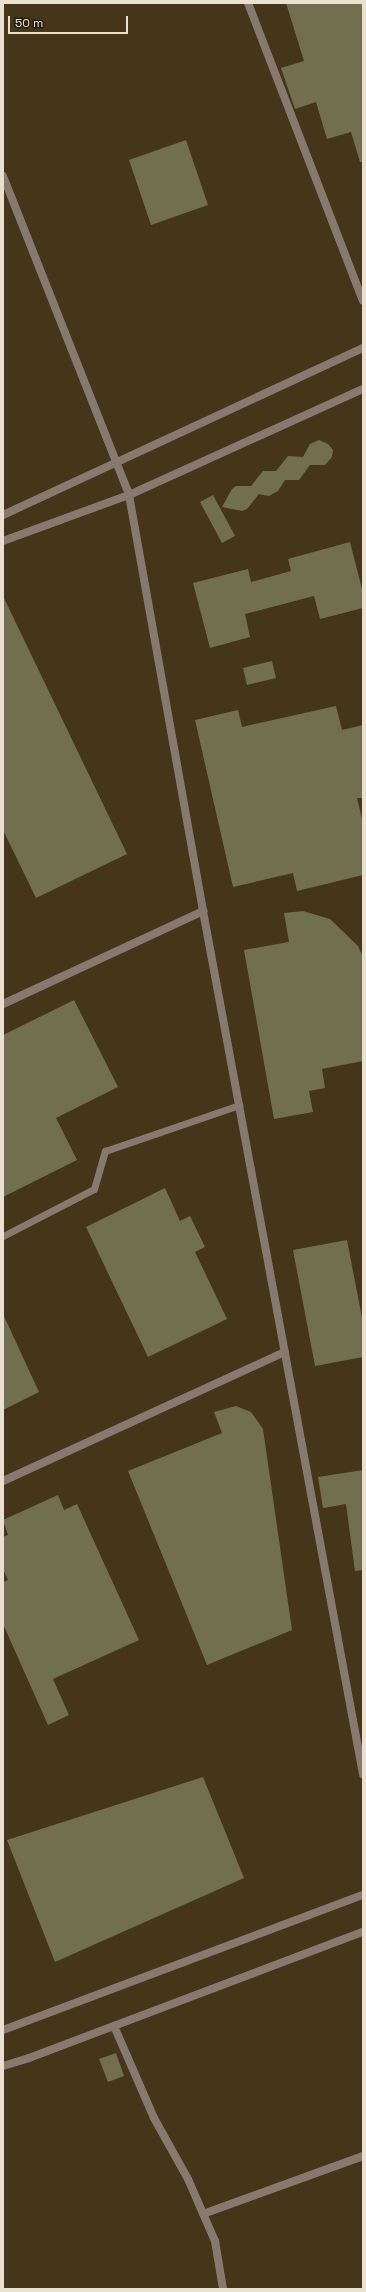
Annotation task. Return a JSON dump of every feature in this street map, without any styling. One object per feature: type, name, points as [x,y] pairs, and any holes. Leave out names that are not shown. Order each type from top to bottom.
[{"type":"street","points":[[248,3],[363,301]]},
{"type":"street","points":[[3,176],[130,495],[203,911],[363,1774]]},
{"type":"street","points":[[3,515],[118,463],[363,348]]},
{"type":"street","points":[[3,541],[130,495],[363,389]]},
{"type":"street","points":[[3,1004],[203,911]]},
{"type":"street","points":[[3,1481],[285,1352]]},
{"type":"street","points":[[3,2030],[363,1895]]},
{"type":"street","points":[[3,2066],[114,2026],[363,1932]]},
{"type":"street","points":[[114,2026],[154,2118],[188,2179],[215,2241],[223,2289]]},
{"type":"street","points":[[203,2214],[363,2156]]},
{"type":"lane","points":[[3,1236],[94,1189],[105,1151],[239,1105]]},
{"type":"building","points":[[286,3],[363,3],[363,162],[360,162],[351,132],[327,139],[316,102],[295,109],[281,68],[304,61]]},
{"type":"building","points":[[186,140],[208,205],[151,225],[129,160]]},
{"type":"building","points":[[319,440],[328,444],[333,450],[332,457],[325,465],[310,465],[299,480],[285,480],[278,491],[269,496],[259,494],[247,509],[242,511],[222,507],[232,489],[236,486],[251,486],[263,471],[276,471],[288,456],[303,457],[310,444]]},
{"type":"building","points":[[213,495],[235,536],[222,543],[200,502]]},
{"type":"building","points":[[350,542],[363,593],[363,608],[320,619],[314,596],[245,614],[250,637],[210,648],[193,583],[248,569],[251,582],[291,571],[288,559]]},
{"type":"building","points":[[3,596],[127,854],[36,898],[3,830]]},
{"type":"building","points":[[272,661],[276,678],[247,685],[243,668]]},
{"type":"building","points":[[336,706],[342,730],[363,725],[363,798],[357,798],[363,823],[363,875],[297,891],[293,873],[233,887],[195,720],[238,710],[242,727]]},
{"type":"building","points":[[303,911],[330,919],[358,946],[363,957],[363,1061],[322,1069],[325,1088],[309,1091],[313,1112],[274,1119],[244,950],[289,942],[284,913]]},
{"type":"building","points":[[74,1000],[118,1087],[56,1118],[77,1160],[3,1197],[3,1035]]},
{"type":"building","points":[[165,1188],[180,1221],[190,1216],[205,1247],[195,1252],[227,1319],[148,1357],[86,1227]]},
{"type":"building","points":[[347,1240],[363,1323],[363,1357],[315,1366],[293,1250]]},
{"type":"building","points":[[3,1314],[39,1392],[3,1410]]},
{"type":"building","points":[[236,1406],[251,1412],[263,1429],[292,1630],[207,1665],[128,1471],[222,1433],[214,1412]]},
{"type":"building","points":[[363,1470],[363,1570],[355,1571],[346,1504],[323,1508],[318,1477]]},
{"type":"building","points":[[58,1495],[64,1510],[77,1504],[139,1640],[53,1679],[69,1715],[48,1725],[3,1624],[3,1582],[8,1580],[3,1569],[3,1537],[8,1535],[3,1520]]},
{"type":"building","points":[[203,1777],[244,1878],[55,1962],[7,1840]]},
{"type":"building","points":[[116,2053],[124,2076],[108,2082],[99,2059]]}]
